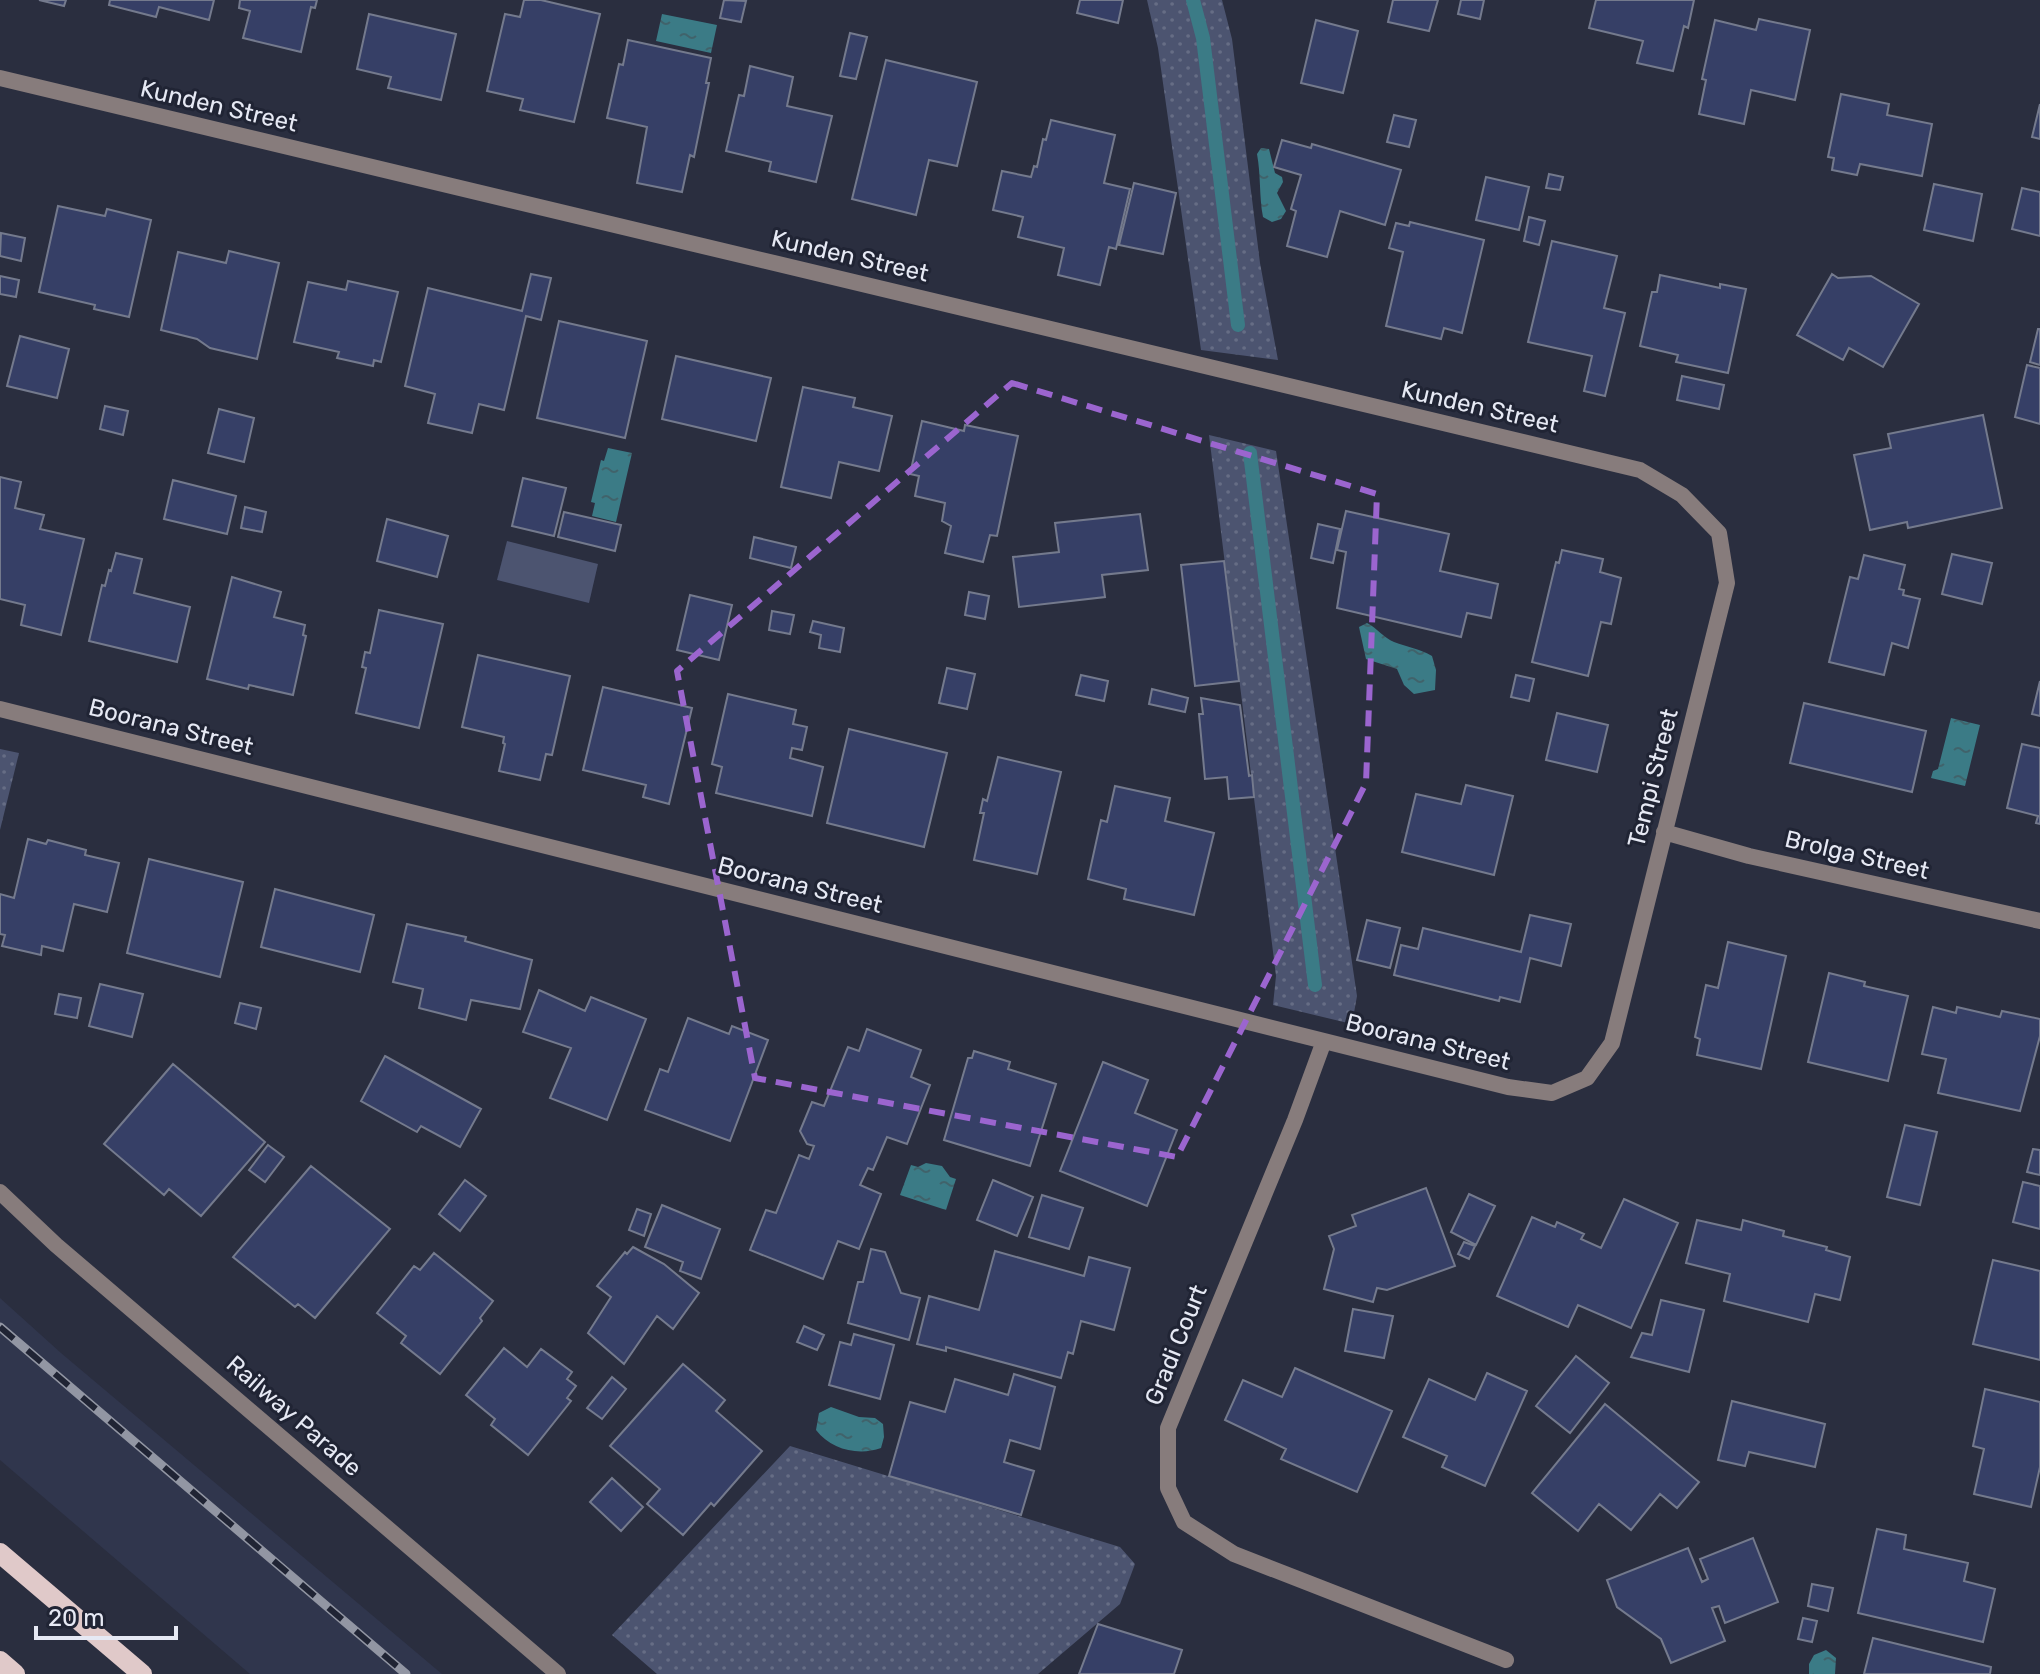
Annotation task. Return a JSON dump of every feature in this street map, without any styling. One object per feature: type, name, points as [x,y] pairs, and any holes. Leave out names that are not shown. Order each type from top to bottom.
[{"type":"main road","points":[[0,1553],[142,1674]]},
{"type":"main road","points":[[0,1661],[15,1674]]},
{"type":"street","name":"Kunden Street","points":[[0,78],[1640,470],[1682,495]]},
{"type":"street","name":"Tempi Street","points":[[1587,1078],[1612,1043],[1727,583],[1719,533],[1682,495]]},
{"type":"street","name":"Boorana Street","points":[[0,709],[1508,1087],[1552,1093],[1587,1078]]},
{"type":"street","name":"Brolga Street","points":[[1664,832],[1749,856],[2040,921]]},
{"type":"street","name":"Gradi Court","points":[[1324,1041],[1295,1120],[1168,1428],[1168,1488],[1184,1522],[1234,1554],[1506,1660]]},
{"type":"street","name":"Railway Parade","points":[[0,1192],[68,1255],[558,1674]]},
{"type":"highlighted area","points":[[1012,383],[1377,494],[1366,783],[1177,1157],[755,1078],[677,671]]},
{"type":"shaded area","points":[[1147,0],[1222,0],[1232,39],[1260,263],[1278,360],[1201,350],[1158,48]]},
{"type":"shaded area","points":[[1209,435],[1276,451],[1357,996],[1352,1024],[1273,1005],[1276,976]]},
{"type":"shaded area","points":[[507,541],[598,564],[589,603],[497,580]]},
{"type":"shaded area","points":[[0,749],[19,753],[0,830]]},
{"type":"shaded area","points":[[0,1298],[442,1674],[250,1674],[0,1460]]},
{"type":"shaded area","points":[[790,1446],[1120,1547],[1135,1564],[1120,1604],[1038,1674],[657,1674],[612,1635]]},
{"type":"water","points":[[662,14],[717,25],[711,53],[656,41]]},
{"type":"water","points":[[1261,148],[1269,149],[1275,173],[1282,177],[1283,182],[1277,193],[1286,211],[1281,219],[1272,222],[1263,217],[1257,154]]},
{"type":"water","points":[[608,448],[632,453],[616,522],[592,516],[595,503],[591,502],[601,460],[604,461]]},
{"type":"water","points":[[1367,623],[1390,640],[1432,656],[1436,670],[1435,690],[1414,694],[1404,685],[1397,669],[1366,659],[1359,627]]},
{"type":"water","points":[[1951,718],[1980,725],[1965,786],[1931,778],[1933,771],[1938,769]]},
{"type":"water","points":[[926,1163],[942,1166],[950,1177],[956,1179],[946,1210],[900,1195],[911,1165],[918,1167]]},
{"type":"water","points":[[831,1407],[859,1417],[875,1418],[883,1424],[881,1448],[846,1450],[822,1437],[816,1430],[819,1413]]},
{"type":"water","points":[[1826,1650],[1836,1658],[1835,1674],[1809,1674],[1809,1664],[1814,1655]]},
{"type":"building","points":[[39,0],[66,0],[64,6]]},
{"type":"building","points":[[110,0],[214,0],[209,20],[159,7],[156,17],[109,5]]},
{"type":"building","points":[[240,0],[317,0],[315,8],[311,7],[301,52],[243,38],[250,11],[239,8]]},
{"type":"building","points":[[524,0],[541,0],[600,14],[574,122],[520,110],[523,99],[487,91],[505,14],[520,17]]},
{"type":"building","points":[[724,0],[746,1],[741,22],[720,18]]},
{"type":"building","points":[[1080,0],[1123,0],[1118,23],[1077,13]]},
{"type":"building","points":[[1393,0],[1438,0],[1429,31],[1388,22]]},
{"type":"building","points":[[1461,0],[1484,0],[1480,19],[1458,14]]},
{"type":"building","points":[[1596,0],[1694,0],[1673,71],[1637,63],[1643,41],[1589,28]]},
{"type":"building","points":[[369,14],[456,34],[441,100],[388,88],[391,77],[357,69]]},
{"type":"building","points":[[1759,19],[1810,30],[1795,100],[1751,90],[1744,124],[1699,114],[1706,80],[1702,79],[1715,20],[1756,30]]},
{"type":"building","points":[[1316,20],[1358,31],[1343,93],[1301,83]]},
{"type":"building","points":[[850,33],[867,37],[856,79],[840,76]]},
{"type":"building","points":[[628,40],[711,58],[694,157],[690,155],[682,192],[637,183],[647,127],[607,118],[619,64],[623,65]]},
{"type":"building","points":[[886,60],[977,82],[957,166],[929,160],[916,215],[852,199]]},
{"type":"building","points":[[750,66],[793,77],[787,106],[832,116],[816,182],[769,171],[771,162],[726,151],[739,95],[744,96]]},
{"type":"building","points":[[1841,94],[1889,104],[1887,115],[1932,124],[1922,176],[1860,164],[1857,175],[1832,170],[1834,158],[1828,157]]},
{"type":"building","points":[[2040,104],[2040,139],[2032,137]]},
{"type":"building","points":[[1394,115],[1416,120],[1409,147],[1387,142]]},
{"type":"building","points":[[1051,120],[1115,135],[1104,183],[1130,189],[1116,249],[1109,247],[1100,285],[1058,275],[1064,248],[1018,237],[1023,217],[993,210],[1002,171],[1031,177]]},
{"type":"building","points":[[1282,140],[1311,148],[1312,144],[1401,170],[1385,225],[1340,211],[1327,257],[1287,246],[1296,211],[1291,209],[1301,175],[1274,167]]},
{"type":"building","points":[[1549,174],[1563,177],[1560,190],[1546,188]]},
{"type":"building","points":[[1486,177],[1529,187],[1519,230],[1476,220]]},
{"type":"building","points":[[1134,183],[1176,193],[1163,254],[1119,245]]},
{"type":"building","points":[[1934,184],[1982,194],[1973,241],[1924,230]]},
{"type":"building","points":[[2022,188],[2040,192],[2040,236],[2012,229]]},
{"type":"building","points":[[58,206],[105,216],[107,209],[151,220],[129,317],[94,309],[95,305],[39,292]]},
{"type":"building","points":[[1529,217],[1545,221],[1539,245],[1524,241]]},
{"type":"building","points":[[1410,222],[1484,240],[1462,333],[1444,328],[1441,339],[1386,326],[1403,252],[1389,248],[1396,223],[1409,226]]},
{"type":"building","points":[[1,233],[25,238],[21,261],[0,256]]},
{"type":"building","points":[[1552,241],[1617,256],[1604,308],[1625,313],[1605,396],[1584,391],[1592,356],[1528,342]]},
{"type":"building","points":[[229,251],[279,263],[257,359],[210,348],[197,339],[161,330],[178,252],[226,263]]},
{"type":"building","points":[[531,274],[551,278],[541,320],[526,316],[504,410],[479,404],[472,433],[428,423],[435,394],[405,386],[428,288],[522,311]]},
{"type":"building","points":[[1832,274],[1838,278],[1871,276],[1919,304],[1883,367],[1849,348],[1843,360],[1797,335]]},
{"type":"building","points":[[1660,275],[1720,288],[1720,284],[1746,289],[1728,373],[1676,362],[1678,355],[1640,346],[1652,292],[1657,292]]},
{"type":"building","points":[[0,276],[19,280],[16,297],[0,294]]},
{"type":"building","points":[[348,281],[398,292],[381,362],[374,360],[373,366],[337,358],[339,352],[294,342],[308,282],[346,290]]},
{"type":"building","points":[[559,321],[647,341],[625,438],[537,418]]},
{"type":"building","points":[[2040,329],[2040,365],[2030,362]]},
{"type":"building","points":[[20,336],[69,349],[57,398],[7,386]]},
{"type":"building","points":[[676,356],[771,378],[756,441],[662,419]]},
{"type":"building","points":[[2027,365],[2040,368],[2040,424],[2015,417]]},
{"type":"building","points":[[1682,376],[1724,385],[1719,409],[1677,400]]},
{"type":"building","points":[[803,387],[855,398],[853,407],[892,416],[879,471],[839,462],[831,498],[781,487]]},
{"type":"building","points":[[105,406],[128,411],[123,435],[100,429]]},
{"type":"building","points":[[219,409],[254,418],[244,462],[208,453]]},
{"type":"building","points":[[1983,415],[2002,508],[1908,528],[1907,522],[1870,530],[1854,455],[1891,448],[1888,434]]},
{"type":"building","points":[[922,421],[964,431],[965,425],[1018,436],[997,536],[990,535],[983,562],[945,553],[951,526],[942,521],[945,503],[915,496],[919,476],[910,474]]},
{"type":"building","points":[[0,477],[21,482],[15,508],[44,515],[40,529],[84,539],[61,635],[21,625],[25,605],[0,599]]},
{"type":"building","points":[[523,478],[566,488],[554,536],[512,526]]},
{"type":"building","points":[[173,480],[236,496],[227,534],[164,519]]},
{"type":"building","points":[[245,507],[266,512],[262,532],[241,528]]},
{"type":"building","points":[[1346,511],[1449,534],[1440,571],[1498,584],[1491,618],[1467,613],[1461,637],[1337,608],[1346,552],[1337,550]]},
{"type":"building","points":[[564,512],[621,525],[615,551],[558,537]]},
{"type":"building","points":[[1140,514],[1148,570],[1102,575],[1105,597],[1019,607],[1013,557],[1059,552],[1055,523]]},
{"type":"building","points":[[387,519],[448,536],[437,577],[377,561]]},
{"type":"building","points":[[1318,524],[1340,529],[1333,563],[1311,558]]},
{"type":"building","points":[[754,537],[796,547],[791,568],[750,558]]},
{"type":"building","points":[[1562,550],[1603,559],[1600,572],[1621,578],[1611,624],[1601,622],[1588,676],[1532,662],[1556,562],[1559,563]]},
{"type":"building","points":[[116,553],[142,559],[134,593],[190,607],[177,662],[89,641],[102,585],[105,586]]},
{"type":"building","points":[[1952,554],[1992,563],[1982,604],[1942,594]]},
{"type":"building","points":[[1864,555],[1905,565],[1899,589],[1904,590],[1903,595],[1920,599],[1908,648],[1892,643],[1884,675],[1829,662],[1850,577],[1858,579]]},
{"type":"building","points":[[1224,561],[1239,681],[1195,686],[1181,565]]},
{"type":"building","points":[[232,577],[281,592],[274,617],[305,625],[303,635],[306,636],[293,695],[207,679]]},
{"type":"building","points":[[969,592],[989,596],[985,619],[965,615]]},
{"type":"building","points":[[690,595],[732,605],[719,660],[677,650]]},
{"type":"building","points":[[379,610],[443,624],[419,728],[356,713],[366,668],[362,667],[365,652],[370,653]]},
{"type":"building","points":[[772,611],[794,615],[790,634],[769,630]]},
{"type":"building","points":[[813,621],[844,628],[840,652],[819,648],[821,635],[810,632]]},
{"type":"building","points":[[478,655],[570,676],[552,755],[546,754],[540,780],[499,771],[504,737],[462,727]]},
{"type":"building","points":[[947,668],[975,674],[967,709],[939,703]]},
{"type":"building","points":[[1081,675],[1108,681],[1104,701],[1076,695]]},
{"type":"building","points":[[1516,675],[1534,679],[1529,701],[1511,697]]},
{"type":"building","points":[[2040,681],[2040,716],[2032,714]]},
{"type":"building","points":[[603,687],[692,708],[669,804],[643,797],[646,785],[583,770]]},
{"type":"building","points":[[1152,689],[1188,698],[1185,712],[1149,704]]},
{"type":"building","points":[[728,694],[796,710],[793,724],[807,727],[802,750],[792,748],[790,758],[823,767],[812,816],[716,793],[722,767],[712,764]]},
{"type":"building","points":[[1201,698],[1240,705],[1254,797],[1229,799],[1227,777],[1205,779],[1199,714],[1203,714]]},
{"type":"building","points":[[1804,703],[1926,731],[1912,792],[1790,763]]},
{"type":"building","points":[[1557,713],[1608,725],[1597,772],[1546,760]]},
{"type":"building","points":[[849,729],[947,753],[924,847],[827,823]]},
{"type":"building","points":[[2022,744],[2040,748],[2040,824],[2036,823],[2038,816],[2007,808]]},
{"type":"building","points":[[998,757],[1061,772],[1037,874],[974,860],[984,813],[980,813],[983,799],[987,801]]},
{"type":"building","points":[[1466,785],[1513,796],[1494,875],[1402,852],[1416,794],[1461,804]]},
{"type":"building","points":[[1115,786],[1170,798],[1165,821],[1214,833],[1194,915],[1124,899],[1126,889],[1088,879],[1101,820],[1107,822]]},
{"type":"building","points":[[28,839],[46,844],[48,840],[86,850],[85,855],[119,863],[107,912],[74,904],[63,951],[42,946],[41,955],[2,946],[5,935],[0,934],[0,894],[14,898]]},
{"type":"building","points":[[149,859],[243,882],[220,977],[127,953]]},
{"type":"building","points":[[275,889],[374,915],[360,972],[261,947]]},
{"type":"building","points":[[1530,915],[1571,924],[1561,966],[1530,958],[1520,1002],[1500,997],[1499,1001],[1394,975],[1401,945],[1418,949],[1423,928],[1521,952]]},
{"type":"building","points":[[1367,920],[1400,928],[1390,968],[1357,960]]},
{"type":"building","points":[[407,924],[466,937],[465,941],[532,960],[520,1009],[471,1000],[466,1020],[419,1008],[423,989],[393,982]]},
{"type":"building","points":[[1728,942],[1786,956],[1761,1069],[1697,1055],[1700,1039],[1695,1037],[1706,985],[1718,988]]},
{"type":"building","points":[[1829,973],[1865,982],[1864,986],[1908,996],[1888,1081],[1808,1062]]},
{"type":"building","points":[[100,984],[143,994],[132,1037],[89,1026]]},
{"type":"building","points":[[539,990],[585,1011],[591,997],[646,1019],[607,1120],[550,1098],[571,1048],[523,1032]]},
{"type":"building","points":[[59,994],[81,998],[77,1018],[55,1014]]},
{"type":"building","points":[[240,1003],[261,1008],[256,1029],[235,1023]]},
{"type":"building","points":[[1933,1007],[1956,1013],[1957,1007],[2000,1017],[2002,1011],[2040,1019],[2040,1036],[2020,1111],[1938,1093],[1946,1059],[1922,1054]]},
{"type":"building","points":[[688,1018],[729,1034],[732,1026],[768,1040],[730,1141],[645,1110],[660,1069],[668,1072]]},
{"type":"building","points":[[867,1029],[921,1050],[911,1077],[930,1085],[907,1144],[887,1137],[873,1170],[868,1168],[860,1185],[881,1194],[859,1249],[838,1241],[823,1279],[750,1250],[766,1210],[776,1213],[799,1155],[809,1159],[814,1146],[807,1144],[800,1131],[812,1102],[824,1106],[848,1047],[859,1051]]},
{"type":"building","points":[[974,1051],[1010,1062],[1008,1069],[1056,1084],[1030,1166],[944,1140],[968,1058],[972,1058]]},
{"type":"building","points":[[385,1056],[481,1109],[460,1147],[421,1126],[417,1132],[361,1101]]},
{"type":"building","points":[[1103,1062],[1148,1080],[1135,1113],[1177,1130],[1147,1206],[1060,1171]]},
{"type":"building","points":[[173,1064],[265,1142],[201,1216],[169,1189],[164,1195],[104,1144]]},
{"type":"building","points":[[1905,1125],[1937,1132],[1920,1205],[1887,1197]]},
{"type":"building","points":[[268,1145],[284,1157],[265,1182],[249,1170]]},
{"type":"building","points":[[2033,1149],[2040,1150],[2040,1175],[2027,1172]]},
{"type":"building","points":[[311,1166],[390,1229],[315,1318],[298,1304],[295,1307],[233,1257]]},
{"type":"building","points":[[465,1180],[486,1196],[460,1231],[439,1214]]},
{"type":"building","points":[[993,1180],[1033,1197],[1017,1236],[977,1220]]},
{"type":"building","points":[[2023,1182],[2040,1186],[2040,1229],[2013,1222]]},
{"type":"building","points":[[1426,1188],[1455,1266],[1387,1290],[1377,1288],[1373,1302],[1324,1289],[1334,1249],[1329,1236],[1356,1226],[1352,1215]]},
{"type":"building","points":[[1469,1194],[1495,1206],[1476,1245],[1451,1232]]},
{"type":"building","points":[[1042,1195],[1083,1208],[1069,1249],[1029,1237]]},
{"type":"building","points":[[1624,1199],[1678,1223],[1631,1328],[1578,1305],[1568,1327],[1497,1296],[1532,1217],[1555,1227],[1557,1222],[1584,1234],[1581,1239],[1601,1248]]},
{"type":"building","points":[[662,1205],[720,1229],[701,1279],[680,1271],[683,1262],[645,1247]]},
{"type":"building","points":[[637,1209],[651,1214],[644,1236],[629,1230]]},
{"type":"building","points":[[1697,1220],[1741,1230],[1743,1220],[1784,1231],[1783,1236],[1827,1247],[1826,1250],[1850,1257],[1840,1300],[1815,1294],[1808,1322],[1724,1301],[1730,1274],[1686,1263]]},
{"type":"building","points":[[1464,1242],[1475,1246],[1469,1259],[1458,1254]]},
{"type":"building","points":[[633,1247],[664,1264],[699,1293],[673,1329],[657,1316],[624,1364],[588,1333],[611,1297],[597,1286],[625,1252],[627,1254]]},
{"type":"building","points":[[871,1249],[885,1252],[901,1293],[920,1298],[909,1340],[848,1323],[858,1282],[863,1282]]},
{"type":"building","points":[[995,1251],[1084,1276],[1089,1257],[1130,1268],[1114,1330],[1081,1321],[1073,1354],[1068,1352],[1061,1378],[946,1347],[946,1351],[917,1344],[929,1296],[979,1310]]},
{"type":"building","points":[[434,1253],[493,1301],[480,1318],[482,1321],[440,1374],[401,1343],[406,1336],[377,1313],[414,1266],[420,1270]]},
{"type":"building","points":[[1993,1260],[2040,1271],[2040,1360],[1973,1344]]},
{"type":"building","points":[[1661,1300],[1704,1310],[1689,1372],[1631,1357],[1642,1333],[1652,1335]]},
{"type":"building","points":[[1353,1309],[1393,1316],[1384,1358],[1345,1351]]},
{"type":"building","points":[[804,1326],[824,1335],[817,1350],[797,1342]]},
{"type":"building","points":[[854,1334],[894,1345],[880,1399],[829,1385],[840,1342],[851,1345]]},
{"type":"building","points":[[504,1348],[527,1367],[541,1349],[572,1372],[567,1379],[576,1386],[567,1398],[571,1401],[528,1455],[491,1425],[495,1419],[466,1395]]},
{"type":"building","points":[[1576,1356],[1609,1383],[1570,1433],[1536,1406]]},
{"type":"building","points":[[683,1364],[725,1400],[716,1411],[762,1451],[714,1506],[711,1503],[683,1535],[647,1504],[660,1489],[610,1446]]},
{"type":"building","points":[[1295,1368],[1392,1411],[1357,1492],[1281,1459],[1286,1449],[1225,1420],[1243,1380],[1282,1397]]},
{"type":"building","points":[[1487,1373],[1527,1391],[1485,1486],[1442,1467],[1447,1456],[1403,1437],[1429,1379],[1475,1400]]},
{"type":"building","points":[[1014,1374],[1055,1387],[1040,1449],[1010,1440],[1004,1462],[1034,1471],[1021,1515],[889,1476],[910,1402],[945,1412],[955,1379],[1008,1395]]},
{"type":"building","points":[[612,1377],[626,1389],[602,1419],[587,1408]]},
{"type":"building","points":[[1985,1389],[2040,1402],[2040,1467],[2031,1507],[1974,1494],[1984,1449],[1973,1446]]},
{"type":"building","points":[[1732,1401],[1825,1424],[1815,1467],[1749,1452],[1745,1466],[1718,1460]]},
{"type":"building","points":[[1605,1404],[1699,1482],[1677,1508],[1660,1494],[1631,1530],[1599,1504],[1578,1531],[1532,1493]]},
{"type":"building","points":[[612,1478],[643,1507],[621,1531],[590,1502]]},
{"type":"building","points":[[1877,1529],[1906,1535],[1904,1549],[1968,1563],[1964,1581],[1995,1589],[1983,1642],[1858,1613]]},
{"type":"building","points":[[1753,1538],[1778,1602],[1725,1623],[1719,1606],[1712,1608],[1725,1641],[1671,1663],[1661,1639],[1617,1607],[1607,1580],[1688,1548],[1702,1582],[1708,1579],[1700,1559]]},
{"type":"building","points":[[1812,1584],[1833,1588],[1828,1611],[1808,1606]]},
{"type":"building","points":[[1803,1618],[1817,1621],[1812,1642],[1798,1639]]},
{"type":"building","points":[[1098,1624],[1182,1650],[1174,1674],[1079,1674]]},
{"type":"building","points":[[1873,1638],[1991,1667],[1990,1674],[1864,1674]]},
{"type":"waterway","points":[[1193,0],[1203,38],[1238,325]]},
{"type":"waterway","points":[[1250,453],[1315,985]]},
{"type":"railway","points":[[0,1327],[406,1674]]}]
